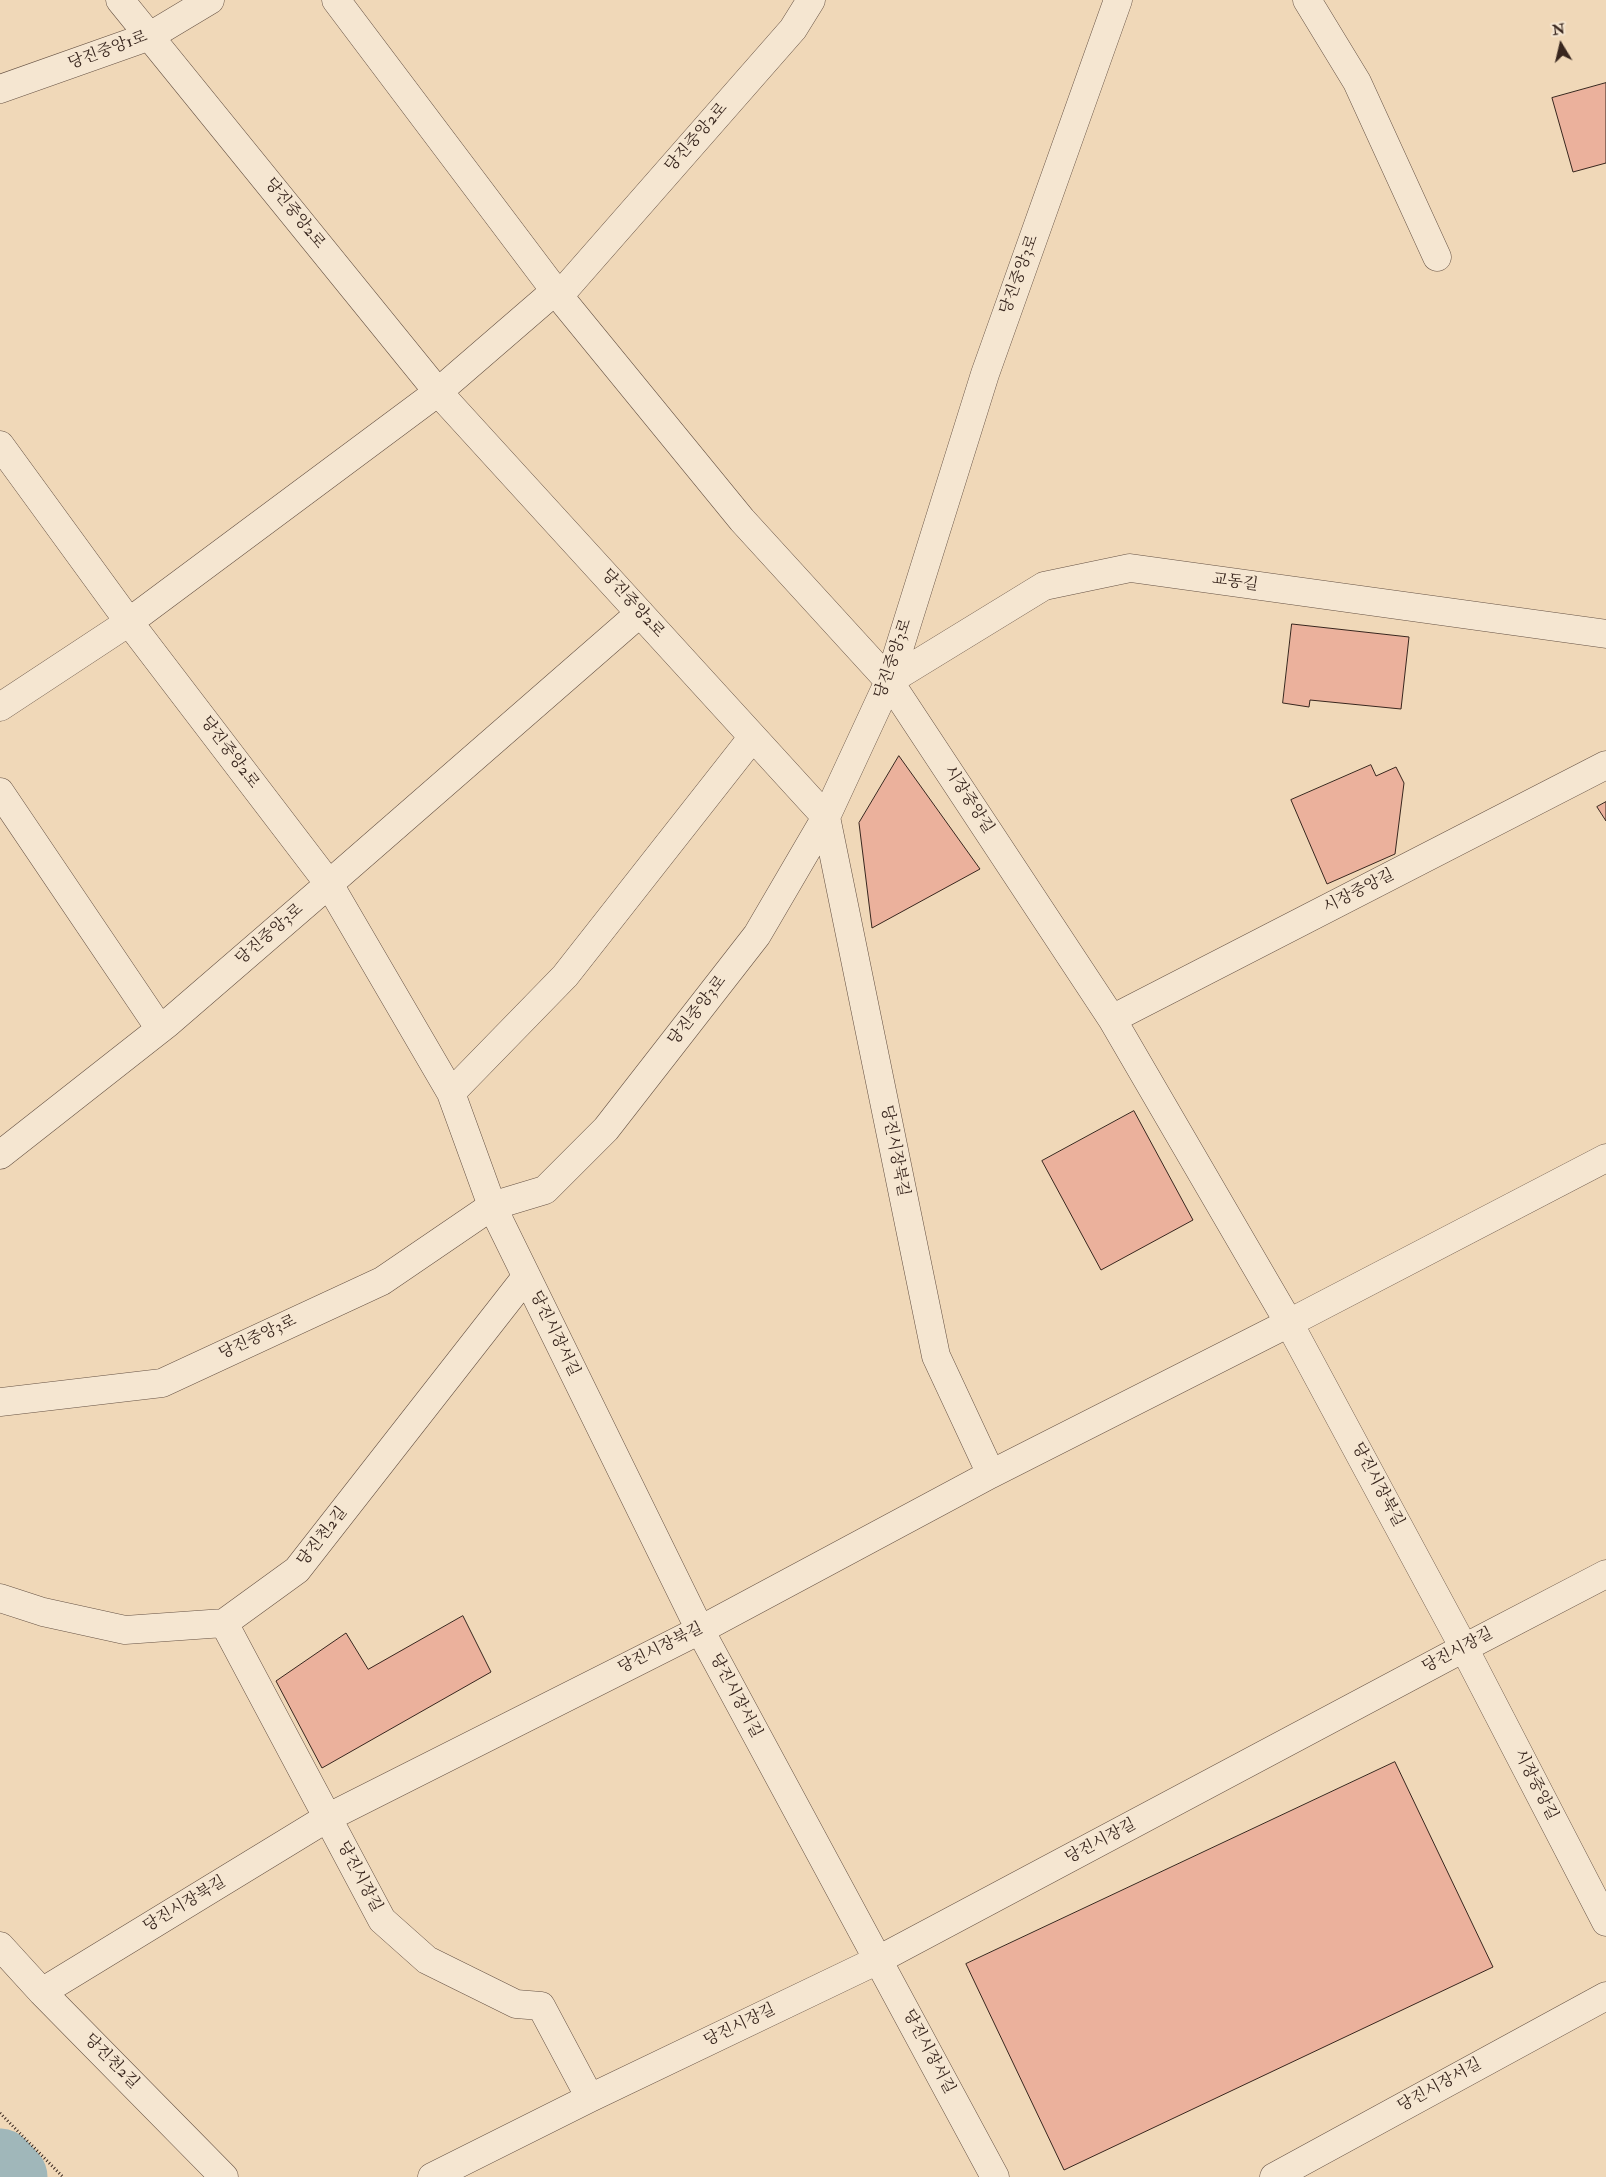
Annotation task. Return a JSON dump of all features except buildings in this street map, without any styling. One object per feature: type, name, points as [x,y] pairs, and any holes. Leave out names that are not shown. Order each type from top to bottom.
[{"type":"street","name":"당진중앙2로","points":[[120,0],[438,392],[826,817]]},
{"type":"street","name":"당진중앙1로","points":[[0,89],[150,36],[210,0]]},
{"type":"street","points":[[336,0],[559,296],[742,520],[890,681]]},
{"type":"street","name":"당진중앙2로","points":[[0,707],[129,622],[438,392],[548,297],[559,296],[792,29],[811,0]]},
{"type":"street","name":"당진중앙3로","points":[[0,1402],[162,1383],[382,1281],[492,1206],[545,1190],[606,1130],[757,935],[826,817],[890,681],[985,374],[1118,0]]},
{"type":"street","points":[[1307,0],[1357,82],[1437,257]]},
{"type":"street","name":"당진중앙2로","points":[[0,445],[129,622],[329,884]]},
{"type":"street","name":"교동길","points":[[890,681],[1044,586],[1130,568],[1606,634]]},
{"type":"street","name":"당진중앙3로","points":[[0,1155],[160,1029],[640,613]]},
{"type":"street","name":"시장중앙길","points":[[890,681],[1112,1019],[1289,1323]]},
{"type":"street","points":[[451,1093],[565,976],[752,738]]},
{"type":"street","name":"시장중앙길","points":[[1112,1019],[1606,765]]},
{"type":"street","points":[[0,792],[160,1029]]},
{"type":"street","name":"당진시장북길","points":[[826,817],[936,1356],[992,1474]]},
{"type":"street","points":[[329,884],[451,1093],[492,1206]]},
{"type":"street","name":"당진시장북길","points":[[42,1992],[327,1818],[700,1630],[992,1474],[1289,1323],[1606,1158]]},
{"type":"street","name":"당진시장서길","points":[[492,1206],[700,1630],[995,2177]]},
{"type":"street","name":"당진천2길","points":[[224,1623],[297,1570],[526,1277]]},
{"type":"street","name":"당진시장북길","points":[[1289,1323],[1464,1648]]},
{"type":"street","name":"당진시장길","points":[[432,2177],[590,2098],[878,1960],[1606,1574]]},
{"type":"street","points":[[0,1598],[43,1612],[125,1630],[224,1623],[327,1818]]},
{"type":"street","name":"시장중앙길","points":[[1464,1648],[1606,1922]]},
{"type":"street","name":"당진시장길","points":[[327,1818],[382,1920],[427,1960],[516,2004],[541,2006],[590,2098]]},
{"type":"street","name":"당진천2길","points":[[0,1946],[42,1992],[224,2177]]},
{"type":"street","name":"당진시장서길","points":[[1274,2177],[1606,1996]]},
{"type":"path","points":[[0,2113],[63,2177]]},
{"type":"waterway","points":[[0,2164],[12,2177]]}]
